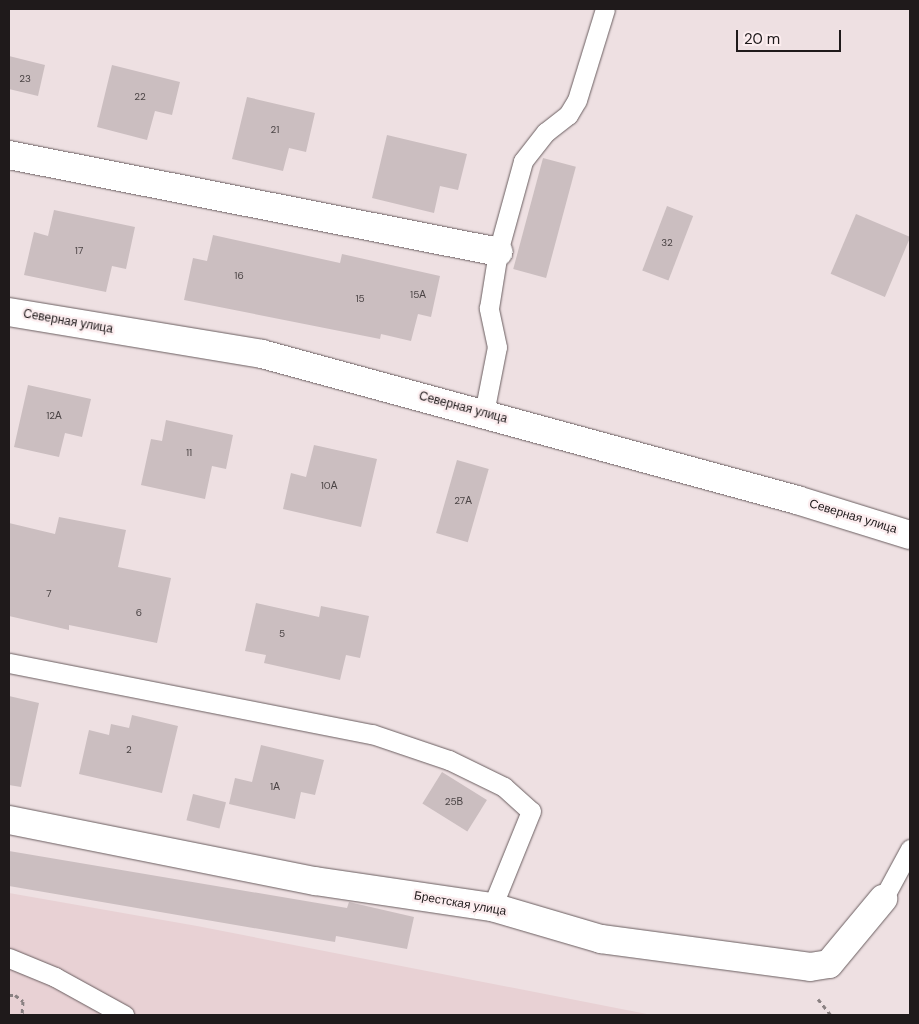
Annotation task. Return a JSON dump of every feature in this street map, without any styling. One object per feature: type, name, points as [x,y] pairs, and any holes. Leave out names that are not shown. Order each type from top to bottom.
[{"type":"street","points":[[9,155],[498,252]]},
{"type":"street","name":"Северная улица","points":[[9,312],[262,354],[484,413],[797,500],[910,535]]},
{"type":"street","name":"Брестская улица","points":[[9,820],[315,881],[492,907],[601,939],[810,967],[829,964],[883,899]]},
{"type":"lane","points":[[484,413],[497,346],[490,308],[498,252],[523,161],[546,132],[568,115],[577,100],[605,9]]},
{"type":"lane","points":[[9,663],[372,734],[448,760],[504,787],[530,811],[492,907]]},
{"type":"lane","points":[[883,899],[910,849]]},
{"type":"lane","points":[[9,958],[55,977],[124,1015]]},
{"type":"path","points":[[9,995],[15,995],[23,1001],[22,1015]]},
{"type":"shaded area","points":[[9,893],[197,926],[652,1015],[9,1015]]},
{"type":"building","points":[[9,56],[45,65],[38,96],[9,89]]},
{"type":"building","points":[[112,65],[180,82],[172,115],[155,111],[147,140],[97,127]]},
{"type":"building","points":[[247,97],[315,113],[306,152],[289,148],[283,171],[232,159]]},
{"type":"building","points":[[387,135],[467,154],[458,190],[440,186],[434,213],[372,198]]},
{"type":"building","points":[[543,158],[576,167],[546,278],[513,269]]},
{"type":"building","points":[[667,206],[693,216],[668,280],[642,270]]},
{"type":"building","points":[[54,210],[135,227],[126,269],[112,266],[106,292],[24,275],[34,232],[48,236]]},
{"type":"building","points":[[856,214],[910,237],[885,297],[831,274]]},
{"type":"building","points":[[213,235],[340,263],[342,254],[440,276],[431,317],[418,314],[411,341],[381,334],[380,339],[184,300],[193,258],[207,261]]},
{"type":"building","points":[[28,385],[91,399],[82,437],[65,433],[59,457],[14,447]]},
{"type":"building","points":[[166,420],[233,435],[226,469],[212,466],[205,499],[141,485],[151,439],[162,441]]},
{"type":"building","points":[[314,445],[377,459],[361,527],[283,509],[291,473],[306,477]]},
{"type":"building","points":[[457,460],[489,469],[468,542],[436,533]]},
{"type":"building","points":[[59,517],[126,530],[118,567],[171,578],[157,643],[69,625],[69,630],[9,616],[9,523],[55,534]]},
{"type":"building","points":[[256,603],[319,617],[321,606],[369,616],[360,658],[346,655],[340,680],[264,663],[266,655],[245,651]]},
{"type":"building","points":[[9,696],[39,703],[21,787],[9,785]]},
{"type":"building","points":[[132,715],[178,726],[162,793],[79,774],[89,730],[109,735],[111,724],[129,728]]},
{"type":"building","points":[[261,745],[324,760],[315,795],[301,792],[295,819],[229,804],[235,778],[252,782]]},
{"type":"building","points":[[442,772],[487,800],[467,831],[422,803]]},
{"type":"building","points":[[193,794],[226,802],[219,828],[186,820]]},
{"type":"building","points":[[9,851],[347,908],[349,902],[414,917],[407,949],[336,936],[335,942],[9,886]]}]
